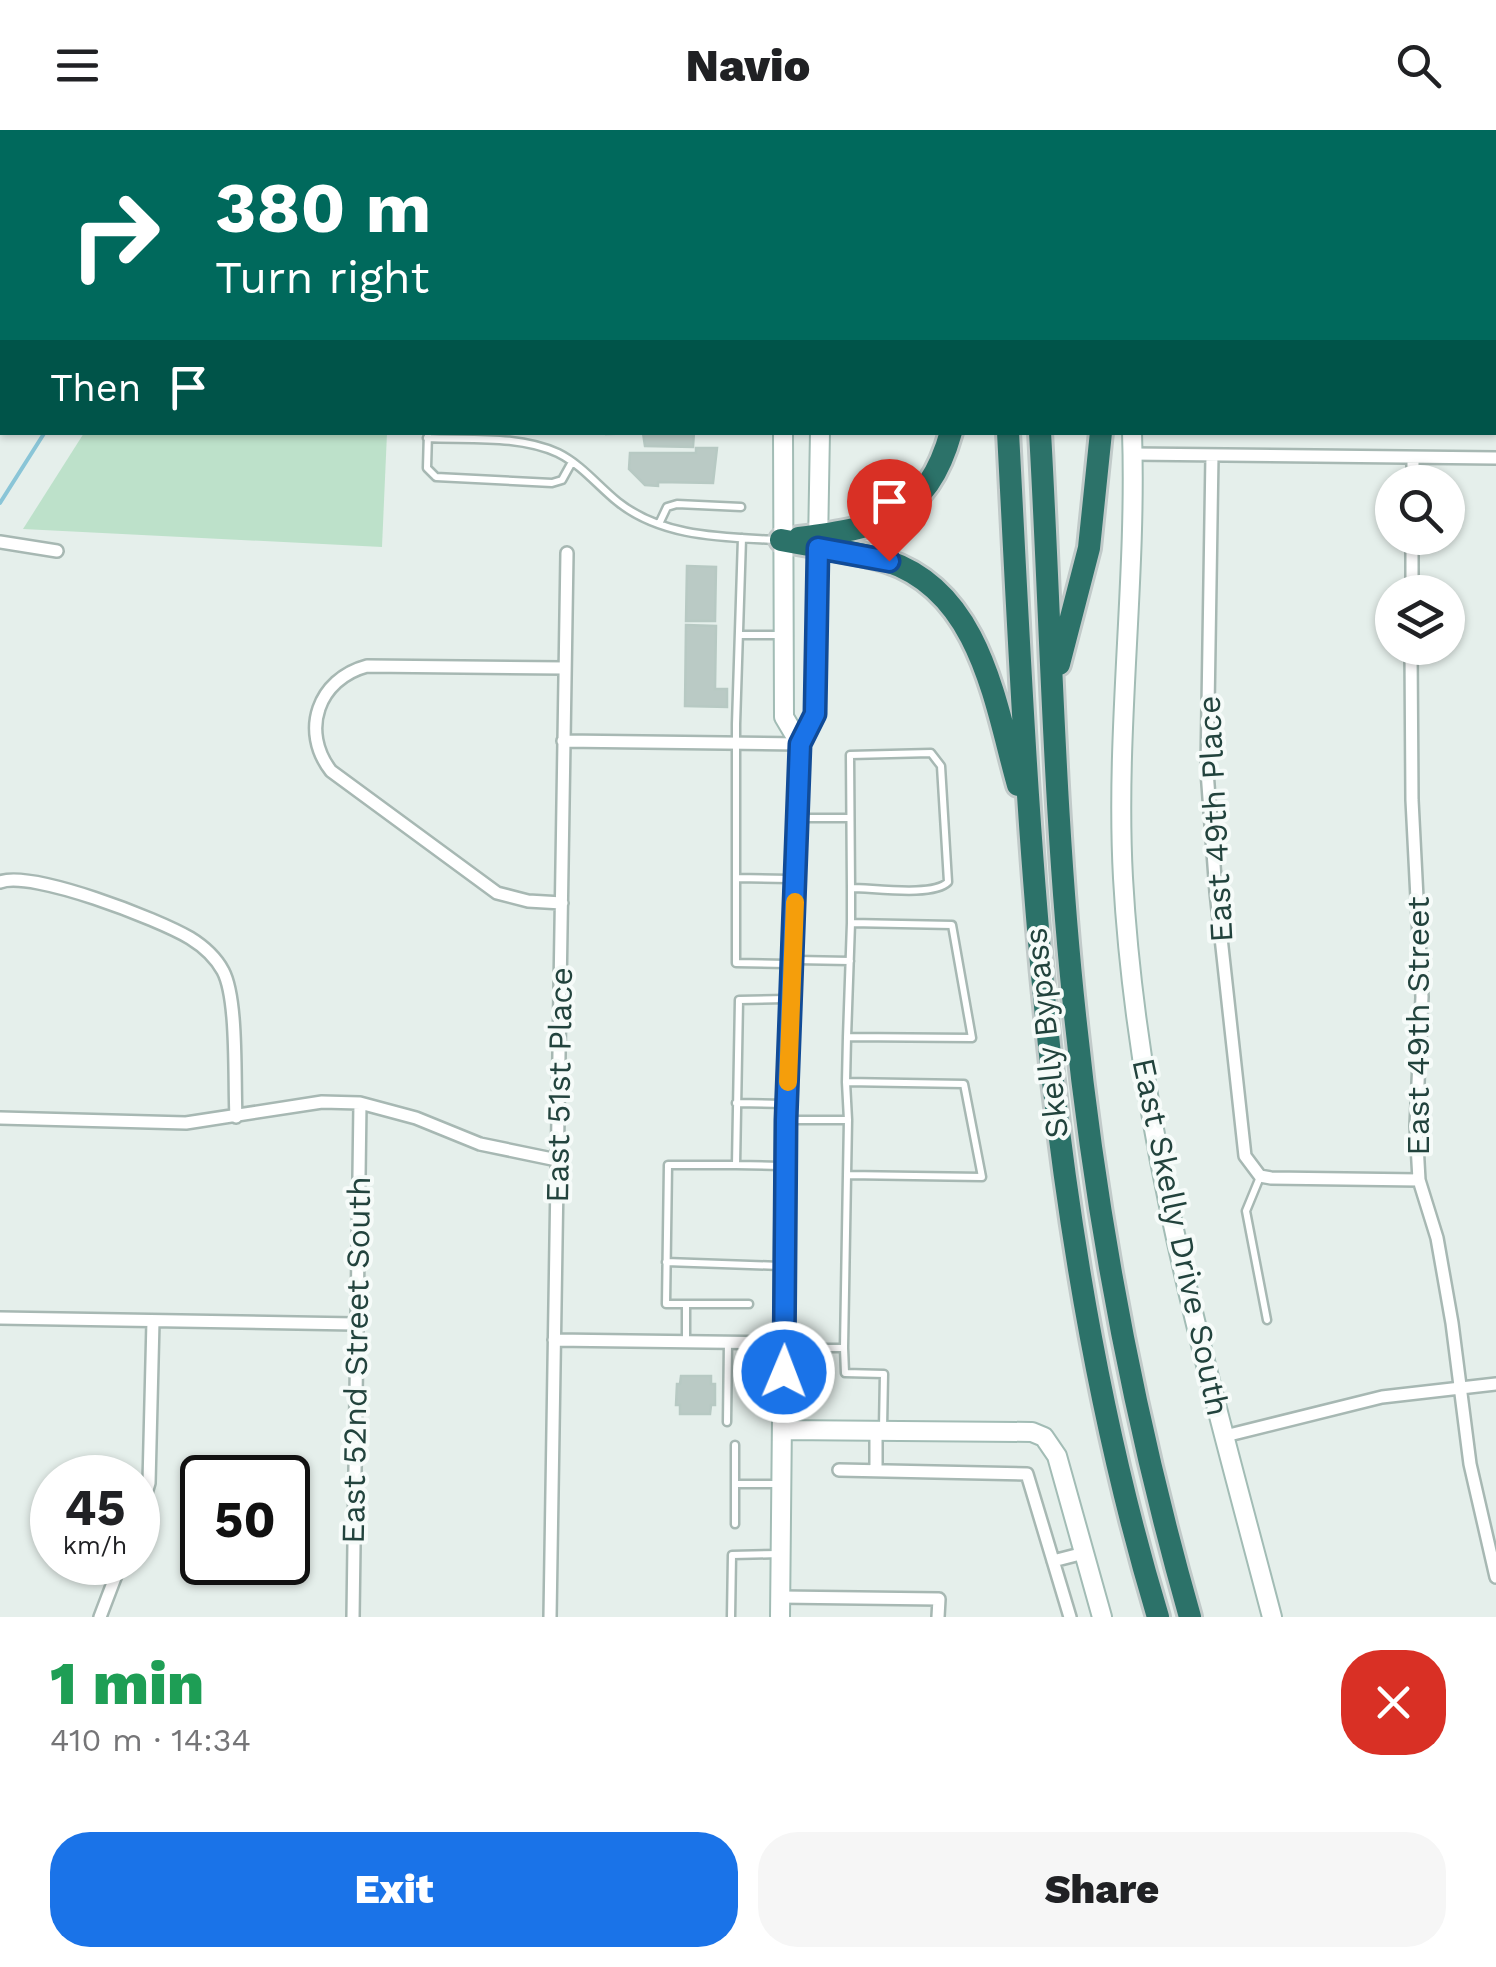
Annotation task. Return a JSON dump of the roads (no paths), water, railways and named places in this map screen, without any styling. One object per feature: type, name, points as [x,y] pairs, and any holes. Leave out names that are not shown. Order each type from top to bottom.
[{"type":"highway","points":[[818,542],[870,525],[904,508],[924,492],[937,472],[950,435]]},
{"type":"highway","name":"Skelly Bypass","points":[[1008,435],[1029,822],[1049,1065],[1078,1268],[1127,1503],[1158,1617]]},
{"type":"highway","name":"Skelly Bypass","points":[[1040,435],[1074,1012],[1095,1178],[1125,1351],[1190,1617]]},
{"type":"highway","points":[[1053,687],[1088,548],[1102,435]]},
{"type":"highway","points":[[780,540],[818,542],[889,561],[931,585],[953,607],[981,655],[1029,822]]},
{"type":"main road","points":[[782,435],[784,717],[800,744]]},
{"type":"main road","points":[[780,1617],[786,1112],[800,744],[815,714],[820,435]]},
{"type":"main road","name":"East Skelly Drive South","points":[[1132,435],[1122,806],[1133,1003],[1162,1180],[1272,1617]]},
{"type":"main road","points":[[783,1430],[1032,1432],[1044,1437],[1057,1456],[1102,1617]]},
{"type":"street","points":[[1132,454],[1496,458]]},
{"type":"street","name":"East 49th Place","points":[[1212,455],[1207,714],[1210,822],[1245,1156],[1260,1176]]},
{"type":"street","points":[[1413,458],[1413,465]]},
{"type":"street","points":[[0,542],[56,551]]},
{"type":"street","name":"East 51st Place","points":[[550,1617],[567,554]]},
{"type":"street","name":"East 49th Street","points":[[1411,665],[1412,800],[1422,997],[1416,1126],[1419,1180],[1437,1238],[1476,1495],[1496,1577]]},
{"type":"street","points":[[562,903],[512,898],[473,878],[331,771],[322,760],[314,731],[316,715],[328,690],[344,675],[367,666],[564,668]]},
{"type":"street","points":[[563,742],[800,744]]},
{"type":"street","points":[[0,882],[24,879],[80,893],[190,938],[212,955],[224,972],[230,994],[236,1116]]},
{"type":"street","points":[[0,1118],[186,1122],[322,1102],[360,1103],[416,1118],[480,1144],[557,1160]]},
{"type":"street","name":"East 52nd Street South","points":[[353,1617],[360,1103]]},
{"type":"street","points":[[1260,1176],[1419,1180]]},
{"type":"street","points":[[0,1318],[355,1324]]},
{"type":"street","points":[[150,1455],[153,1321]]},
{"type":"street","points":[[554,1340],[785,1343]]},
{"type":"street","points":[[1225,1436],[1382,1396],[1496,1384]]},
{"type":"street","points":[[876,1470],[880,1430]]},
{"type":"street","points":[[839,1470],[1026,1474],[1070,1617]]},
{"type":"street","points":[[1053,1561],[1084,1553]]},
{"type":"street","points":[[100,1617],[112,1585]]},
{"type":"street","points":[[780,1597],[939,1599],[938,1617]]},
{"type":"lane","points":[[572,462],[562,480],[552,483],[444,479],[427,468],[427,435],[530,445],[557,453],[572,462],[621,505],[659,524],[710,536],[780,540]]},
{"type":"lane","points":[[659,524],[668,506],[677,504],[742,507]]},
{"type":"lane","points":[[742,538],[736,963],[850,961]]},
{"type":"lane","points":[[741,635],[782,635]]},
{"type":"lane","points":[[852,888],[928,890],[942,888],[948,882],[941,766],[931,754],[850,755],[852,888],[846,1082],[845,1374],[884,1374],[880,1430]]},
{"type":"lane","points":[[798,818],[848,818]]},
{"type":"lane","points":[[736,878],[796,878]]},
{"type":"lane","points":[[847,1038],[972,1038],[952,925],[851,924]]},
{"type":"lane","points":[[736,1165],[739,1000],[792,999]]},
{"type":"lane","points":[[846,1082],[964,1084],[982,1177],[848,1175]]},
{"type":"lane","points":[[736,1104],[848,1120]]},
{"type":"lane","points":[[749,1304],[666,1304],[668,1165],[785,1166]]},
{"type":"lane","points":[[1260,1176],[1246,1210],[1267,1320]]},
{"type":"lane","points":[[666,1262],[784,1266]]},
{"type":"lane","points":[[686,1304],[686,1342]]},
{"type":"lane","points":[[727,1422],[728,1342]]},
{"type":"lane","points":[[785,1343],[802,1348],[844,1348]]},
{"type":"lane","points":[[734,1445],[734,1524]]},
{"type":"lane","points":[[734,1484],[782,1484]]},
{"type":"lane","points":[[730,1617],[732,1554],[781,1554]]},
{"type":"waterway","points":[[0,503],[43,435]]}]
